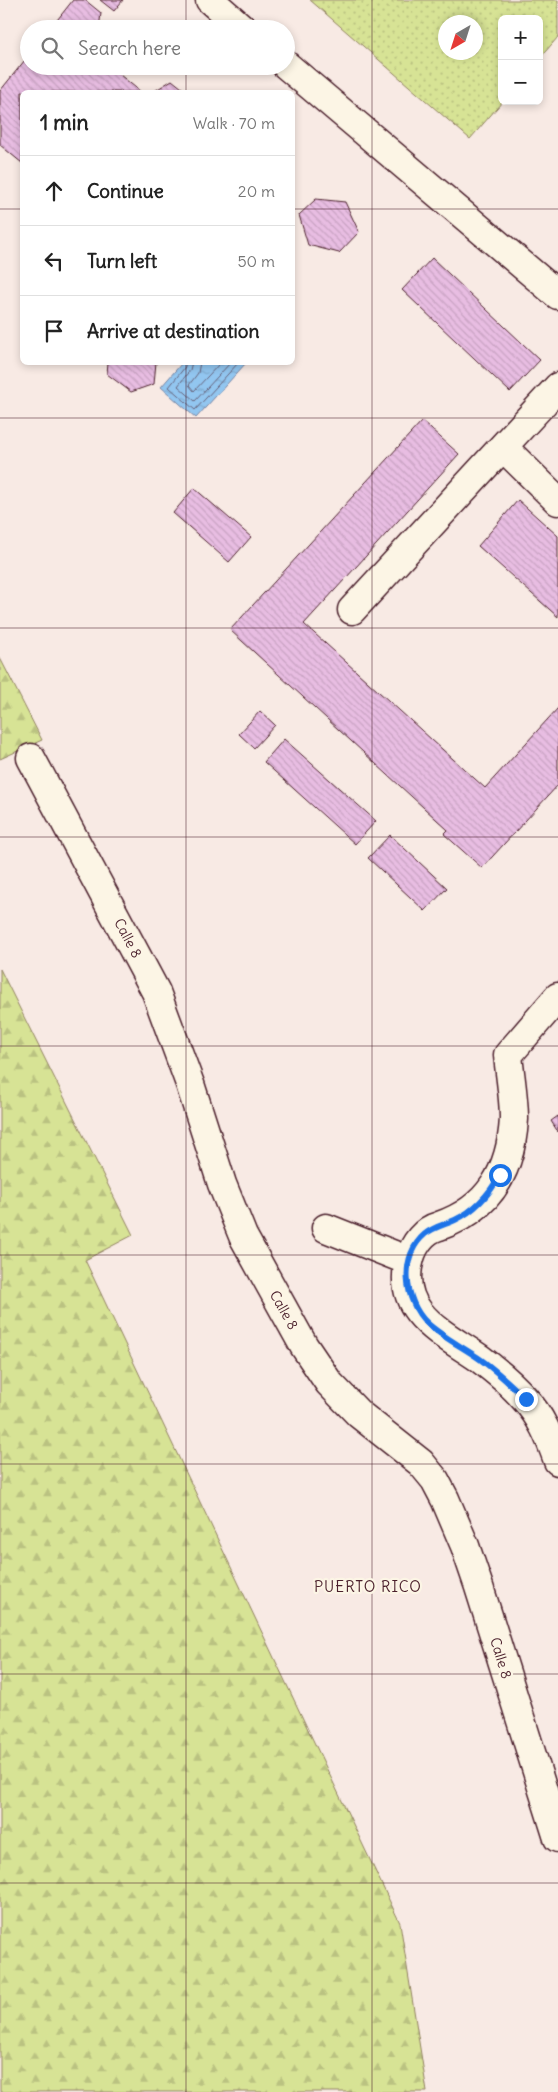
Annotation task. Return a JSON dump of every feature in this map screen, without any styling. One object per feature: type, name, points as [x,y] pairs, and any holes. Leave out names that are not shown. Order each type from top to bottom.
[{"type":"street","points":[[210,0],[233,20]]},
{"type":"street","points":[[292,78],[558,295]]},
{"type":"street","points":[[352,610],[558,387]]},
{"type":"street","points":[[504,447],[558,501]]},
{"type":"street","name":"Calle 8","points":[[31,758],[156,992],[190,1084],[222,1184],[242,1236],[299,1337],[329,1383],[358,1414],[421,1463],[435,1480],[445,1499],[479,1587],[558,1838]]},
{"type":"street","points":[[558,997],[508,1055],[514,1118],[509,1152],[493,1188],[479,1204],[455,1220],[433,1227],[422,1237],[414,1248],[409,1261],[407,1275],[409,1293],[417,1310],[428,1324],[504,1378],[526,1399],[547,1431],[558,1461]]},
{"type":"street","points":[[326,1228],[409,1261]]},
{"type":"green space","points":[[310,0],[558,0],[558,37],[543,54],[543,15],[498,15],[498,105],[500,105],[470,139]]},
{"type":"green space","points":[[0,658],[42,740],[0,759]]},
{"type":"green space","points":[[0,969],[133,1235],[85,1260],[400,1923],[427,2092],[0,2092]]},
{"type":"water","points":[[180,365],[244,365],[196,418],[161,387]]},
{"type":"building","points":[[73,0],[85,0],[101,13],[100,20],[57,20]]},
{"type":"building","points":[[100,0],[123,0],[114,11]]},
{"type":"building","points":[[20,66],[20,75],[120,75],[139,90],[20,90],[20,161],[0,145],[0,91]]},
{"type":"building","points":[[172,80],[184,90],[156,90]]},
{"type":"building","points":[[316,199],[345,202],[359,232],[339,253],[308,245],[299,215]]},
{"type":"building","points":[[432,258],[540,360],[510,392],[402,290]]},
{"type":"building","points":[[108,365],[156,365],[154,384],[131,392],[107,374]]},
{"type":"building","points":[[422,421],[459,454],[304,624],[485,788],[558,708],[558,785],[482,868],[444,834],[448,830],[230,630]]},
{"type":"building","points":[[194,488],[251,537],[229,562],[173,513]]},
{"type":"building","points":[[518,500],[558,536],[558,617],[478,546]]},
{"type":"building","points":[[260,711],[275,725],[254,748],[239,734]]},
{"type":"building","points":[[284,739],[376,821],[355,844],[264,762]]},
{"type":"building","points":[[390,835],[447,888],[425,911],[368,858]]},
{"type":"building","points":[[558,1116],[558,1132],[551,1121]]},
{"type":"district","name":"PUERTO RICO","points":[[368,1586]]},
{"type":"route","points":[[500,1175],[493,1188],[479,1204],[455,1220],[433,1227],[422,1237],[414,1248],[409,1261],[407,1275],[409,1293],[417,1310],[428,1324],[479,1358],[526,1399]]}]
